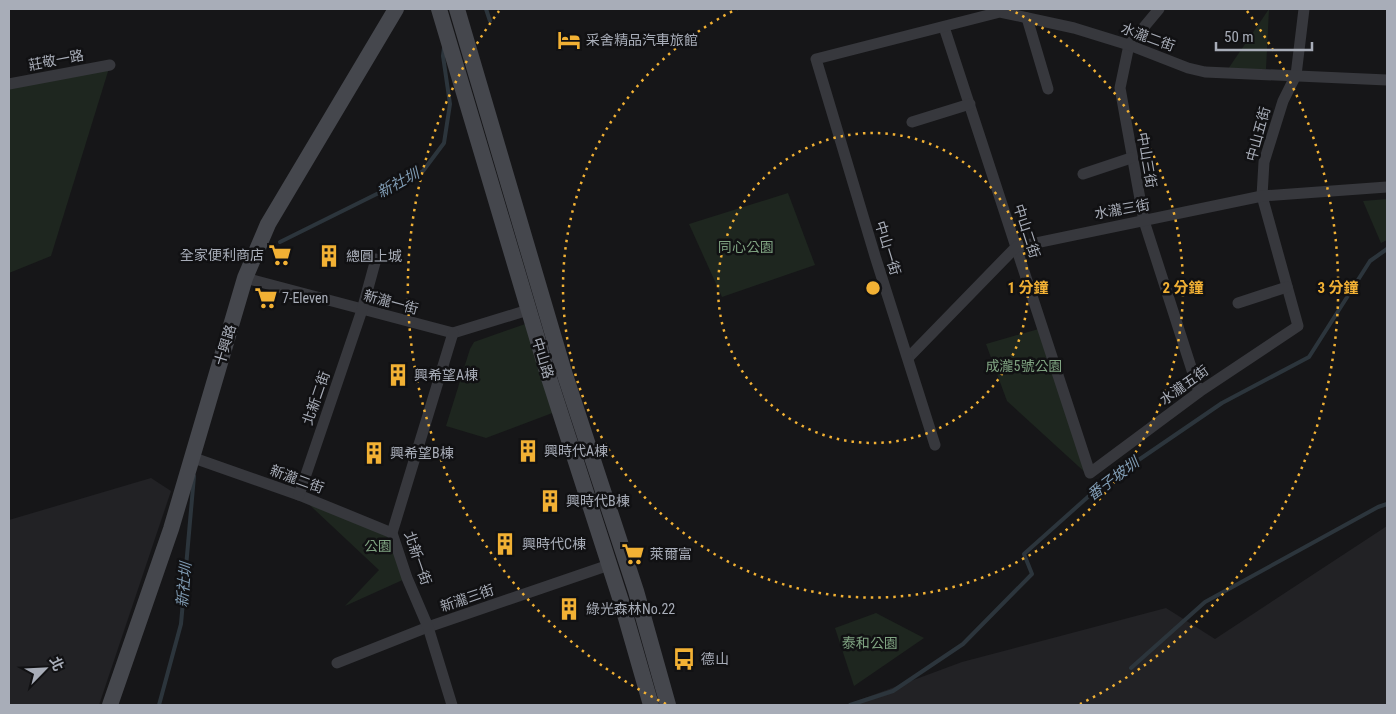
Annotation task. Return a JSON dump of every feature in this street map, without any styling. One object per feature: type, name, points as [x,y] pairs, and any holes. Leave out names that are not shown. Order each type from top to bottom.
[{"type":"main road","name":"十興路","points":[[110,705],[171,529],[245,278],[268,224],[396,9]]},
{"type":"main road","name":"中山路","points":[[439,9],[528,310],[609,565],[651,705]]},
{"type":"main road","name":"中山路","points":[[457,9],[558,354],[636,590],[668,705]]},
{"type":"street","points":[[1129,45],[1159,9]]},
{"type":"street","name":"中山五街","points":[[1298,326],[1262,196],[1266,153],[1283,101],[1296,75],[1304,9]]},
{"type":"street","name":"水瀧二街","points":[[816,59],[1000,12],[1074,28],[1129,45],[1188,68],[1205,72],[1387,80]]},
{"type":"street","points":[[1027,18],[1048,89]]},
{"type":"street","name":"中山二街","points":[[944,27],[1090,473]]},
{"type":"street","name":"中山三街","points":[[1129,45],[1120,88],[1131,158],[1144,221],[1199,392]]},
{"type":"street","name":"中山一街","points":[[816,59],[936,445]]},
{"type":"street","name":"莊敬一路","points":[[9,84],[110,65]]},
{"type":"street","points":[[912,122],[970,104]]},
{"type":"street","points":[[1082,174],[1131,158]]},
{"type":"street","name":"水瀧三街","points":[[1016,247],[1262,196],[1387,187]]},
{"type":"street","points":[[908,358],[1016,247]]},
{"type":"street","name":"北新二街","points":[[300,495],[362,310],[376,259]]},
{"type":"street","name":"新瀧一街","points":[[245,278],[453,333]]},
{"type":"street","points":[[1238,303],[1287,287]]},
{"type":"street","points":[[453,333],[528,310]]},
{"type":"street","name":"水瀧五街","points":[[1090,473],[1199,392],[1298,326]]},
{"type":"street","name":"北新一街","points":[[452,705],[428,627],[407,578],[392,533],[453,333]]},
{"type":"street","name":"新瀧二街","points":[[192,457],[300,495],[392,533]]},
{"type":"street","name":"新瀧三街","points":[[337,663],[428,627],[609,565]]},
{"type":"shaded area","points":[[151,478],[171,491],[99,705],[9,705],[9,520]]},
{"type":"shaded area","points":[[1387,526],[1387,705],[846,705],[962,662],[1166,608],[1215,639]]},
{"type":"green space","points":[[1269,9],[1266,69],[1228,69]]},
{"type":"green space","points":[[110,65],[51,256],[9,273],[9,84]]},
{"type":"green space","name":"同心公園","points":[[788,193],[815,265],[722,297],[689,224]]},
{"type":"green space","points":[[1387,199],[1387,240],[1381,243],[1363,201]]},
{"type":"green space","points":[[531,322],[555,412],[486,438],[446,426],[470,349],[474,342]]},
{"type":"green space","name":"成瀧5號公園","points":[[1042,328],[1089,476],[1007,401],[986,344]]},
{"type":"green space","name":"公園","points":[[299,495],[392,533],[407,578],[345,606],[379,570]]},
{"type":"green space","name":"泰和公園","points":[[876,613],[924,638],[854,686],[835,628]]},
{"type":"waterway","name":"新社圳","points":[[486,9],[490,21]]},
{"type":"waterway","name":"新社圳","points":[[280,242],[423,171],[444,143],[450,104],[443,56],[444,48]]},
{"type":"waterway","name":"番子坡圳","points":[[850,705],[893,691],[963,644],[1032,574],[1024,554],[1099,487],[1222,403],[1309,357],[1370,261],[1387,249]]},
{"type":"waterway","name":"新社圳","points":[[159,705],[181,624],[194,476]]},
{"type":"waterway","points":[[1131,668],[1205,602],[1378,507],[1387,504]]},
{"type":"place","name":"采舍精品汽車旅館","points":[[569,40]]},
{"type":"place","name":"全家便利商店","points":[[280,255]]},
{"type":"place","name":"總圓上城","points":[[329,256]]},
{"type":"place","name":"7-Eleven","points":[[266,298]]},
{"type":"place","name":"興希望A棟","points":[[398,375]]},
{"type":"place","name":"興時代A棟","points":[[528,451]]},
{"type":"place","name":"興希望B棟","points":[[374,453]]},
{"type":"place","name":"興時代B棟","points":[[550,501]]},
{"type":"place","name":"興時代C棟","points":[[505,544]]},
{"type":"place","name":"萊爾富","points":[[633,554]]},
{"type":"place","name":"綠光森林No.22","points":[[569,609]]},
{"type":"place","name":"德山","points":[[684,659]]}]
